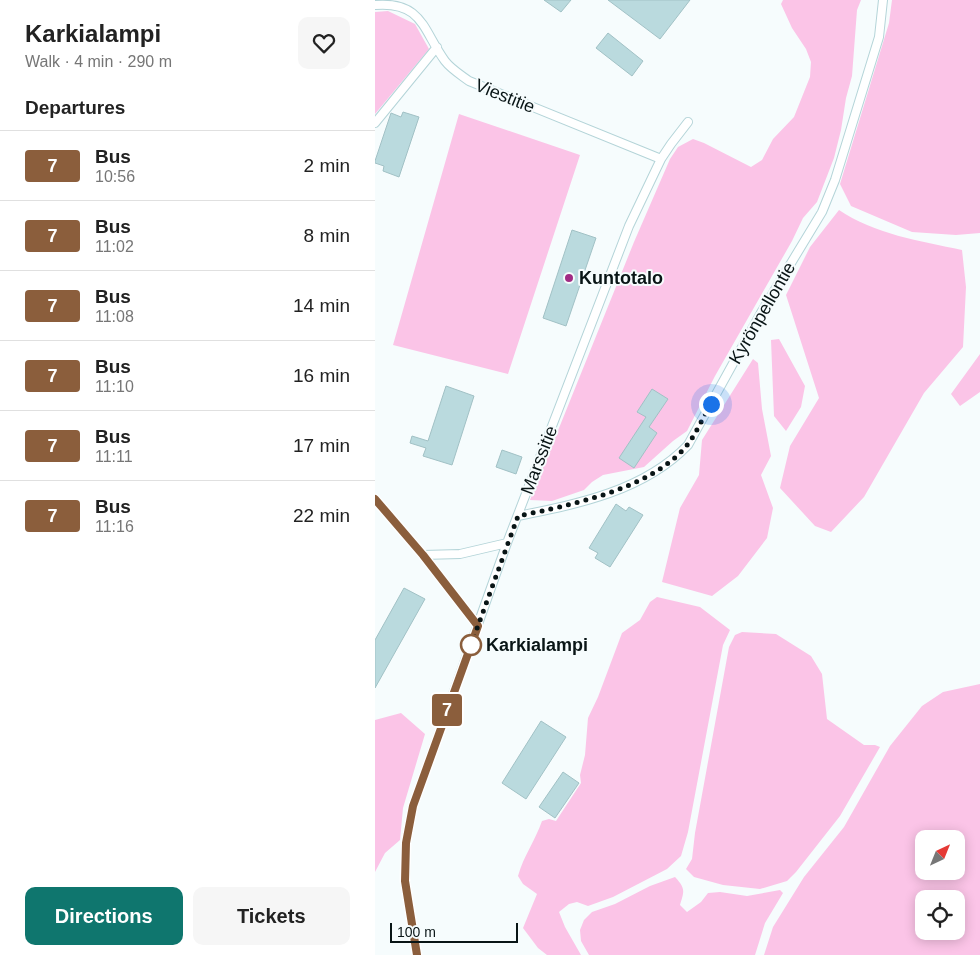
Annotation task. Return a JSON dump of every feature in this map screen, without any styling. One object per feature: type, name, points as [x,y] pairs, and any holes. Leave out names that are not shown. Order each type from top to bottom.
[{"type":"street","name":"Kyrönpellontie","points":[[518,516],[572,505],[603,496],[646,477],[661,468],[675,458],[687,445],[762,311],[822,212],[835,180],[879,37],[883,0]]},
{"type":"street","name":"Viestitie","points":[[375,5],[389,4],[402,8],[419,18],[446,62],[469,82],[661,160]]},
{"type":"street","points":[[375,123],[437,47]]},
{"type":"street","name":"Marssitie","points":[[417,955],[405,881],[406,843],[413,806],[507,543],[629,226],[661,160],[687,122]]},
{"type":"street","points":[[375,498],[423,555],[478,626]]},
{"type":"street","points":[[423,555],[460,554],[480,551],[507,543]]},
{"type":"shaded area","points":[[783,0],[861,0],[857,10],[852,76],[841,130],[834,158],[817,202],[803,218],[792,241],[715,376],[687,431],[644,467],[603,475],[584,490],[552,501],[530,500],[634,242],[670,159],[678,147],[693,139],[751,167],[762,160],[773,139],[794,117],[810,77],[811,62],[806,49],[792,28],[781,4]]},
{"type":"shaded area","points":[[892,0],[980,0],[980,233],[956,235],[912,232],[851,206],[840,184],[889,23]]},
{"type":"shaded area","points":[[388,11],[415,24],[429,49],[375,114],[375,12]]},
{"type":"shaded area","points":[[459,114],[580,155],[508,374],[393,345]]},
{"type":"shaded area","points":[[839,210],[882,231],[962,250],[966,287],[963,347],[924,393],[864,497],[831,532],[815,526],[780,488],[790,446],[819,398],[786,295],[810,247]]},
{"type":"shaded area","points":[[779,339],[805,386],[801,407],[786,431],[774,416],[771,340]]},
{"type":"shaded area","points":[[980,354],[980,392],[960,406],[951,394]]},
{"type":"shaded area","points":[[753,359],[758,363],[762,409],[771,456],[761,475],[773,508],[767,538],[738,576],[712,596],[662,582],[680,508],[699,475],[702,440]]},
{"type":"shaded area","points":[[657,597],[700,607],[730,630],[723,645],[688,832],[681,856],[667,869],[613,897],[588,906],[577,902],[569,904],[559,912],[581,955],[547,955],[538,948],[523,928],[537,894],[523,884],[518,876],[542,821],[549,819],[556,821],[581,783],[580,775],[585,755],[588,718],[622,633],[640,620],[650,602]]},
{"type":"shaded area","points":[[742,632],[776,634],[811,656],[822,674],[827,719],[864,745],[880,747],[840,816],[796,872],[787,881],[760,889],[723,885],[694,877],[686,869],[692,859],[695,833],[729,647],[735,635]]},
{"type":"shaded area","points":[[980,684],[980,955],[764,955],[773,927],[804,877],[844,827],[890,746],[922,706],[943,692]]},
{"type":"shaded area","points":[[401,713],[425,734],[403,808],[400,840],[385,853],[375,872],[375,720]]},
{"type":"shaded area","points":[[675,877],[683,890],[680,905],[687,912],[701,902],[708,893],[720,892],[747,896],[780,890],[783,893],[765,923],[755,955],[589,955],[581,941],[580,930],[584,920],[592,912],[615,904],[650,886]]},
{"type":"building","points":[[544,0],[571,0],[561,12]]},
{"type":"building","points":[[608,0],[690,0],[660,39]]},
{"type":"building","points":[[608,33],[643,61],[632,76],[596,48]]},
{"type":"building","points":[[403,112],[419,117],[399,177],[383,171],[384,166],[375,163],[375,161],[391,113],[401,117]]},
{"type":"building","name":"Kuntotalo","points":[[572,230],[596,238],[566,326],[543,318]]},
{"type":"building","points":[[446,386],[474,396],[452,465],[423,456],[426,448],[410,443],[412,436],[428,441]]},
{"type":"building","points":[[652,389],[668,399],[649,427],[657,433],[634,468],[619,458],[646,417],[637,412]]},
{"type":"building","points":[[502,450],[522,457],[516,474],[496,467]]},
{"type":"building","points":[[616,504],[626,511],[629,507],[643,515],[610,567],[595,558],[598,553],[589,548]]},
{"type":"building","points":[[404,588],[425,599],[375,688],[375,640]]},
{"type":"building","points":[[541,721],[566,737],[526,799],[502,783]]},
{"type":"building","points":[[563,772],[579,783],[555,818],[539,807]]},
{"type":"bus line","name":"7","points":[[375,499],[423,555],[478,626],[413,806],[406,843],[405,881],[417,955]]},
{"type":"place","name":"Kuntotalo","points":[[569,278]]},
{"type":"place","name":"Karkialampi","points":[[471,645]]},
{"type":"route","points":[[471,645],[518,516],[572,505],[603,496],[646,477],[675,458],[687,445],[711,404]]}]
